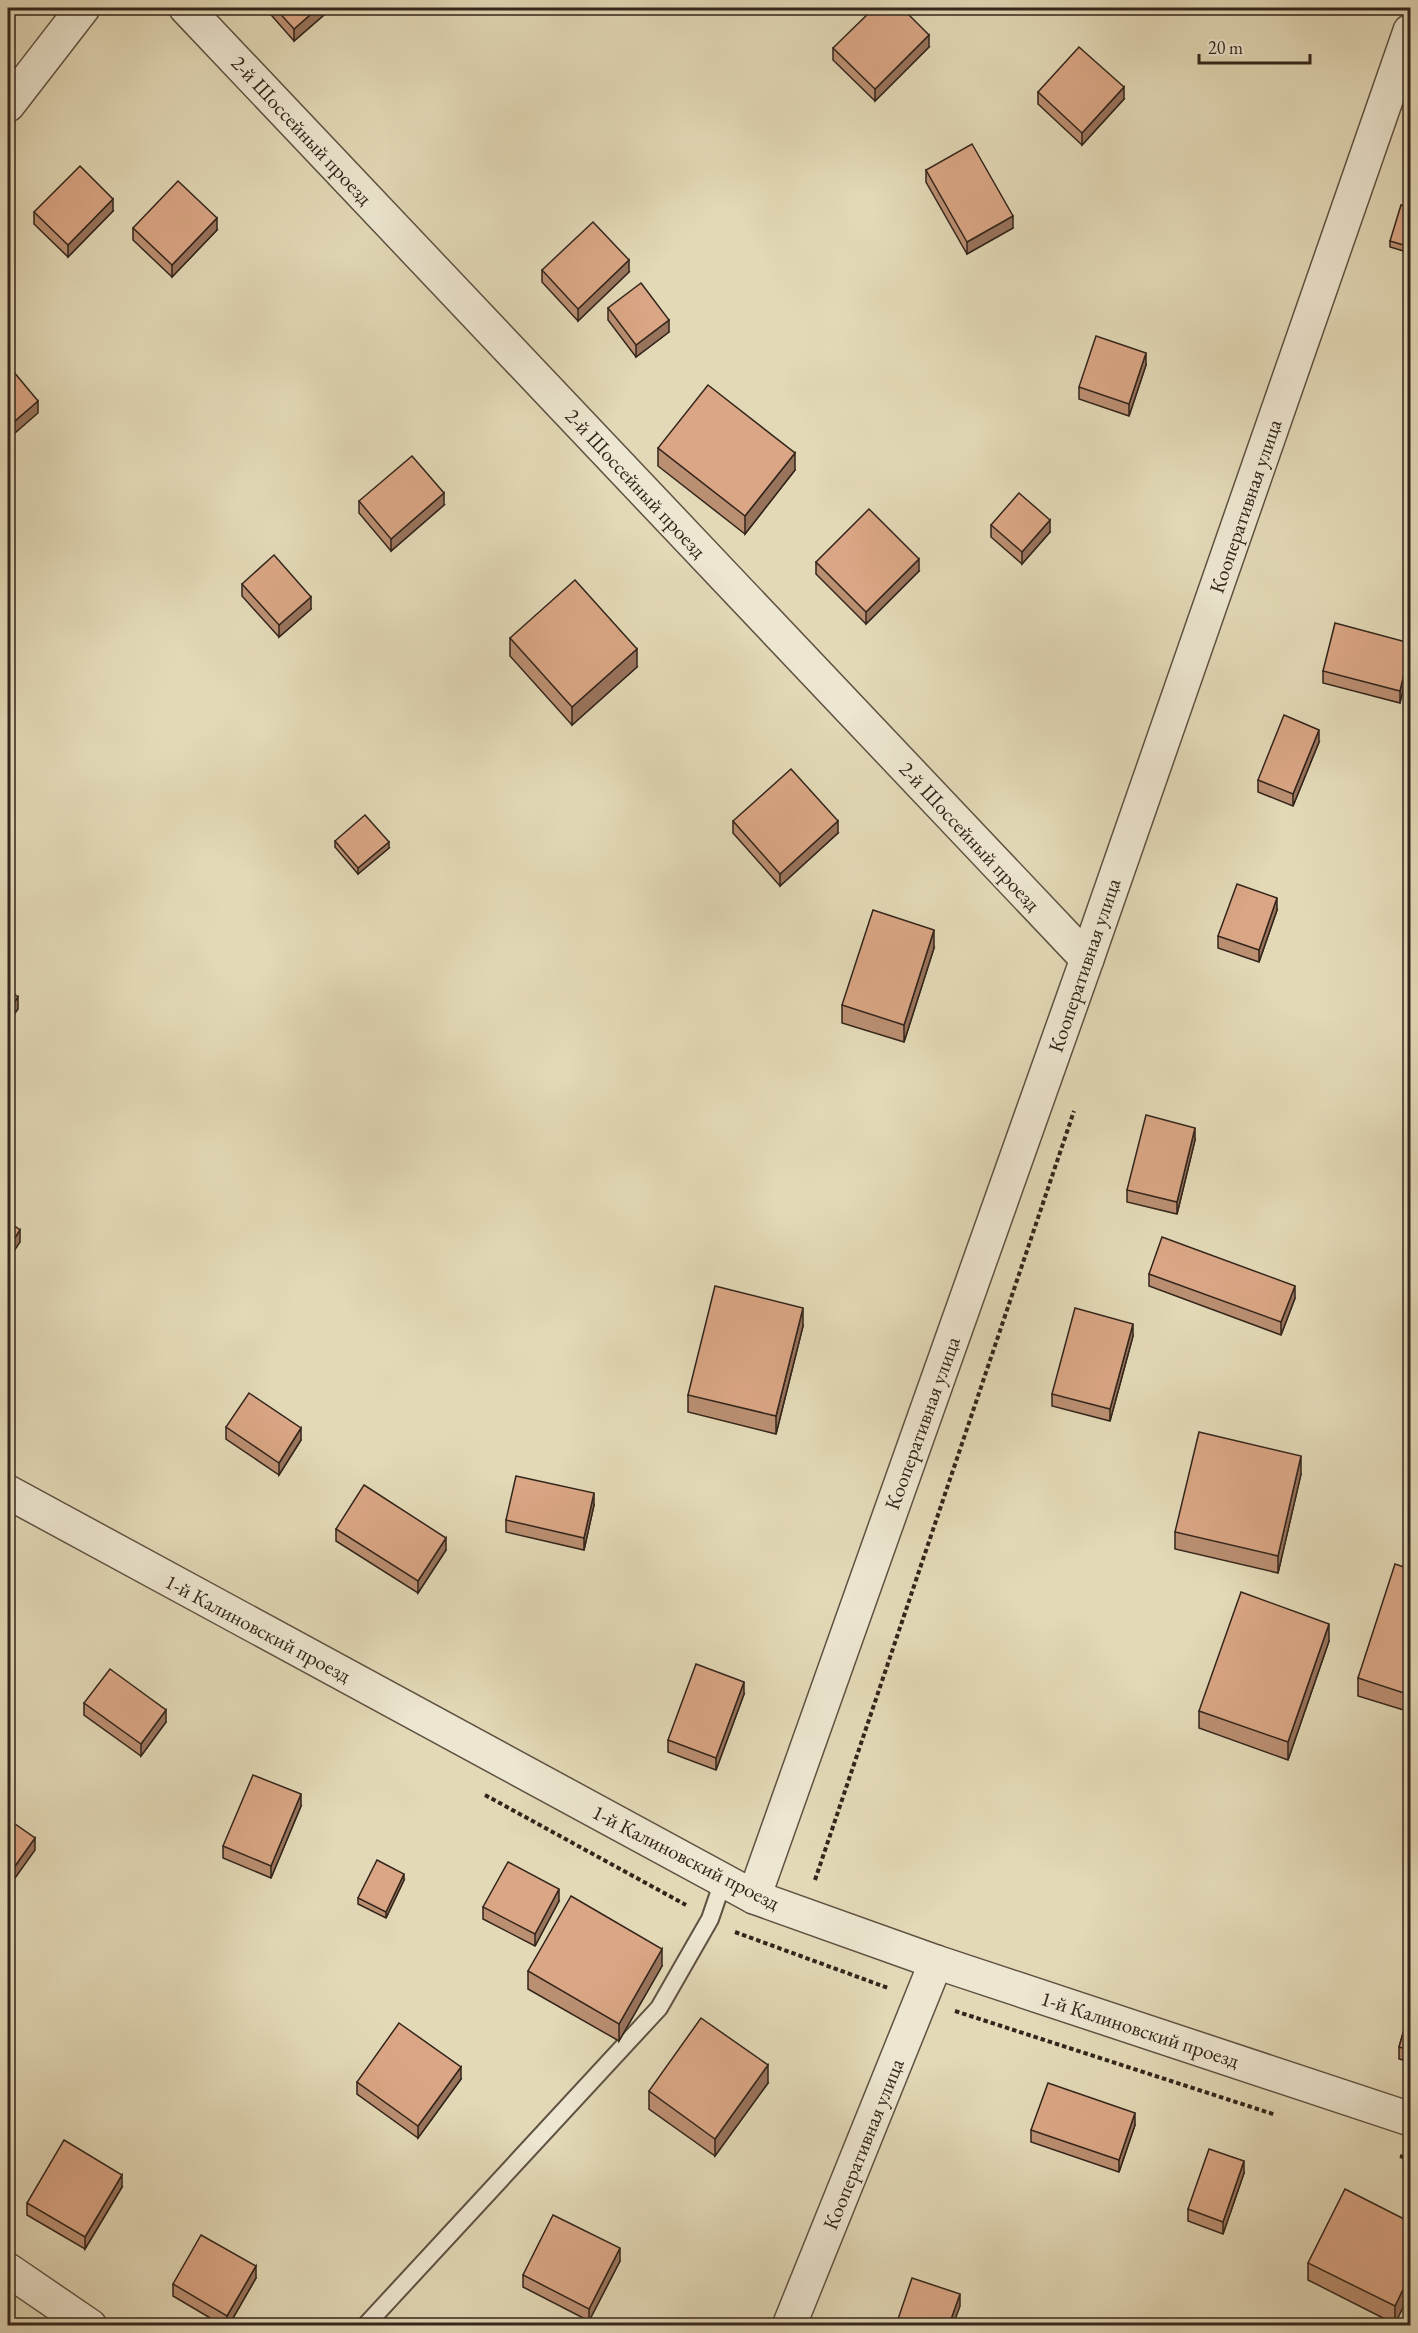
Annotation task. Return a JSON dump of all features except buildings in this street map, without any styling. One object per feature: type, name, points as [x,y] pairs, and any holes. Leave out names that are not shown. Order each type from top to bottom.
[{"type":"street","points":[[8,105],[83,8]]},
{"type":"street","name":"2-й Шоссейный проезд","points":[[186,8],[1087,959]]},
{"type":"street","name":"Кооперативная улица","points":[[754,1897],[1087,959],[1410,31]]},
{"type":"street","name":"1-й Калиновский проезд","points":[[8,1492],[754,1897],[936,1962],[1410,2119]]},
{"type":"street","name":"Кооперативная улица","points":[[789,2325],[936,1962]]},
{"type":"street","points":[[8,2270],[90,2325]]},
{"type":"lane","points":[[364,2325],[659,2007],[710,1918],[723,1881]]}]
